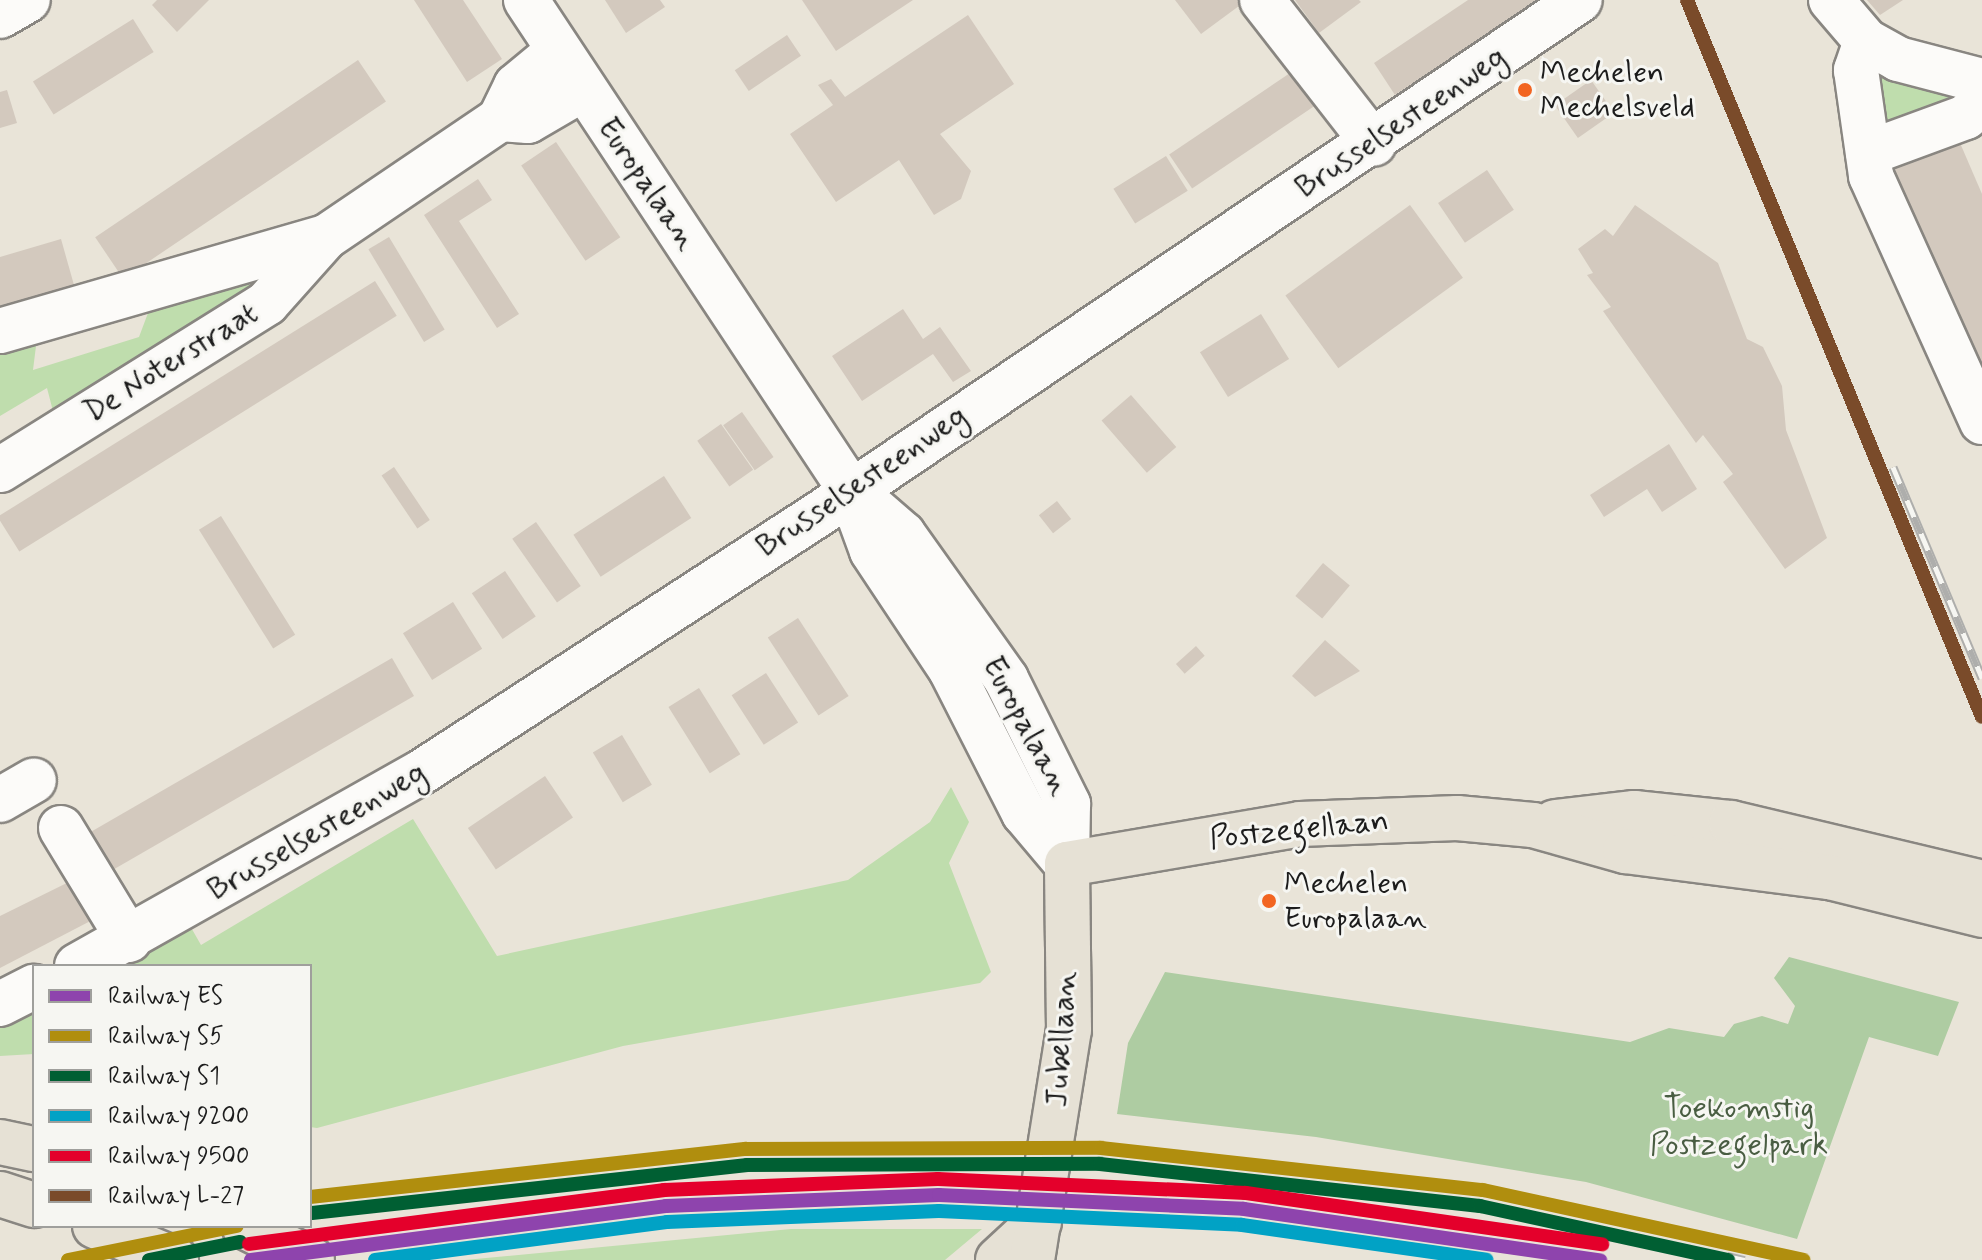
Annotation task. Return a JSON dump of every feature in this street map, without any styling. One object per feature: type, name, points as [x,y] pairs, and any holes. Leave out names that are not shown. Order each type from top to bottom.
[{"type":"main road","name":"Postzegellaan","points":[[1067,864],[1368,818],[1533,825],[1634,813],[1731,823],[1982,883]]},
{"type":"main road","name":"Postzegellaan","points":[[1533,825],[1625,851],[1829,877],[1982,915]]},
{"type":"main road","name":"Jubellaan","points":[[1038,1245],[1069,1030],[1067,864]]},
{"type":"main road","points":[[0,1142],[32,1149]]},
{"type":"main road","points":[[0,1194],[32,1204]]},
{"type":"main road","points":[[100,1228],[176,1260]]},
{"type":"main road","points":[[248,1228],[312,1260]]},
{"type":"main road","points":[[998,1260],[1010,1241],[1038,1245]]},
{"type":"street","points":[[0,16],[28,0]]},
{"type":"street","name":"Europalaan","points":[[526,0],[849,488],[872,551],[951,670],[1024,813],[1067,864]]},
{"type":"street","points":[[1262,0],[1374,144]]},
{"type":"street","name":"Brusselsesteenweg","points":[[81,964],[129,940],[420,773],[819,514],[849,488],[1374,144],[1580,0]]},
{"type":"street","points":[[1831,0],[1866,41],[1898,59],[1982,81]]},
{"type":"street","points":[[1866,41],[1856,70],[1871,176],[1982,422]]},
{"type":"street","name":"De Noterstraat","points":[[0,470],[267,303],[326,237],[500,119],[516,86],[558,51]]},
{"type":"street","name":"De Noterstraat","points":[[500,119],[528,121],[583,89]]},
{"type":"street","points":[[1868,153],[1966,117],[1982,101]]},
{"type":"street","name":"De Noterstraat","points":[[0,331],[326,237]]},
{"type":"street","points":[[61,828],[129,940]]},
{"type":"street","points":[[0,1004],[32,988]]},
{"type":"green space","points":[[1878,72],[1969,98],[1879,129]]},
{"type":"green space","points":[[263,273],[259,285],[54,415],[47,388],[0,416],[0,350],[37,338],[33,370],[139,337],[151,305]]},
{"type":"green space","points":[[951,787],[969,822],[949,863],[991,972],[980,983],[623,1046],[317,1128],[312,1127],[312,964],[103,964],[185,917],[201,945],[413,819],[497,956],[848,880],[930,822]]},
{"type":"green space","name":"Toekomstig Postzegelpark","points":[[1789,957],[1959,1002],[1938,1056],[1869,1037],[1797,1239],[1586,1182],[1316,1137],[1117,1114],[1128,1043],[1165,972],[1630,1042],[1669,1028],[1724,1037],[1734,1024],[1762,1016],[1788,1024],[1795,1006],[1774,978]]},
{"type":"green space","points":[[32,1003],[32,1054],[0,1056],[0,1019]]},
{"type":"green space","points":[[791,1229],[982,1229],[945,1260],[465,1260]]},
{"type":"building","points":[[157,0],[209,0],[177,32],[152,5]]},
{"type":"building","points":[[414,0],[463,0],[502,59],[467,82]]},
{"type":"building","points":[[605,0],[660,0],[665,7],[626,33]]},
{"type":"building","points":[[802,0],[913,0],[836,51]]},
{"type":"building","points":[[1175,0],[1241,0],[1243,3],[1201,34]]},
{"type":"building","points":[[1295,0],[1359,0],[1361,2],[1319,33]]},
{"type":"building","points":[[1468,0],[1538,0],[1395,95],[1374,63]]},
{"type":"building","points":[[1867,0],[1903,0],[1880,15]]},
{"type":"building","points":[[968,15],[1014,84],[940,134],[971,171],[961,199],[934,215],[899,160],[836,202],[790,134],[833,105],[818,85],[831,79],[845,97]]},
{"type":"building","points":[[133,19],[154,52],[54,115],[33,82]]},
{"type":"building","points":[[787,35],[801,56],[749,91],[735,70]]},
{"type":"building","points":[[358,60],[386,101],[123,279],[95,237]]},
{"type":"building","points":[[1296,69],[1319,103],[1192,189],[1169,155]]},
{"type":"building","points":[[1591,80],[1614,113],[1578,138],[1555,105]]},
{"type":"building","points":[[7,90],[17,123],[0,128],[0,92]]},
{"type":"building","points":[[1954,129],[1982,194],[1982,388],[1877,162]]},
{"type":"building","points":[[556,142],[620,237],[585,261],[521,165]]},
{"type":"building","points":[[1166,156],[1188,191],[1135,224],[1113,189]]},
{"type":"building","points":[[1487,170],[1514,210],[1465,243],[1438,203]]},
{"type":"building","points":[[478,179],[492,200],[459,221],[519,314],[497,328],[424,215]]},
{"type":"building","points":[[1410,205],[1463,278],[1338,368],[1285,296]]},
{"type":"building","points":[[1635,205],[1718,263],[1747,339],[1763,347],[1782,386],[1786,430],[1827,538],[1785,569],[1723,482],[1733,474],[1703,435],[1696,443],[1603,311],[1611,307],[1587,275],[1593,273],[1578,249],[1605,229],[1613,236]]},
{"type":"building","points":[[389,237],[445,330],[424,342],[368,249]]},
{"type":"building","points":[[61,239],[74,285],[0,307],[0,257]]},
{"type":"building","points":[[375,281],[397,316],[19,552],[0,521],[0,515]]},
{"type":"building","points":[[903,309],[923,339],[940,327],[971,371],[953,382],[933,354],[862,401],[832,356]]},
{"type":"building","points":[[1261,314],[1289,359],[1228,397],[1200,352]]},
{"type":"building","points":[[1131,395],[1176,447],[1147,473],[1102,421]]},
{"type":"building","points":[[742,412],[774,457],[755,470],[723,425]]},
{"type":"building","points":[[721,424],[753,470],[729,487],[697,441]]},
{"type":"building","points":[[1669,444],[1697,489],[1662,512],[1647,489],[1604,517],[1590,495]]},
{"type":"building","points":[[394,467],[430,520],[417,528],[382,475]]},
{"type":"building","points":[[664,476],[691,518],[601,577],[573,535]]},
{"type":"building","points":[[1057,501],[1071,519],[1053,533],[1039,515]]},
{"type":"building","points":[[221,516],[295,635],[273,649],[199,530]]},
{"type":"building","points":[[536,522],[581,586],[557,603],[512,539]]},
{"type":"building","points":[[1323,563],[1350,585],[1322,618],[1295,596]]},
{"type":"building","points":[[505,571],[536,617],[503,639],[472,593]]},
{"type":"building","points":[[453,602],[482,649],[432,680],[403,633]]},
{"type":"building","points":[[798,618],[849,696],[818,716],[768,638]]},
{"type":"building","points":[[1325,640],[1360,671],[1315,697],[1292,676]]},
{"type":"building","points":[[1196,646],[1205,656],[1185,674],[1176,664]]},
{"type":"building","points":[[392,658],[414,696],[99,878],[77,840]]},
{"type":"building","points":[[766,673],[798,722],[764,745],[732,695]]},
{"type":"building","points":[[699,688],[740,754],[710,773],[668,707]]},
{"type":"building","points":[[622,735],[652,785],[623,802],[593,753]]},
{"type":"building","points":[[545,776],[573,817],[496,869],[468,828]]},
{"type":"building","points":[[81,876],[100,916],[0,968],[0,916]]},
{"type":"railway","points":[[1893,467],[1982,678]]},
{"type":"railway","points":[[1727,1256],[1745,1260]]},
{"type":"rail line","name":"L-27","points":[[1687,0],[1982,717]]},
{"type":"rail line","name":"S5","points":[[312,1197],[746,1149],[1101,1148],[1483,1190],[1803,1260]]},
{"type":"rail line","name":"S1","points":[[312,1213],[747,1165],[1100,1164],[1480,1206],[1728,1260]]},
{"type":"rail line","name":"9500","points":[[249,1244],[664,1190],[938,1179],[1246,1193],[1602,1244]]},
{"type":"rail line","name":"ES","points":[[251,1260],[666,1206],[939,1195],[1244,1209],[1600,1260]]},
{"type":"rail line","name":"9200","points":[[375,1260],[667,1222],[939,1211],[1242,1225],[1487,1260]]},
{"type":"rail line","name":"S5","points":[[68,1260],[227,1228]]},
{"type":"rail line","name":"S1","points":[[149,1260],[240,1242]]},
{"type":"place","name":"Mechelen Mechelsveld","points":[[1525,90]]},
{"type":"place","name":"Mechelen Europalaan","points":[[1269,901]]}]
